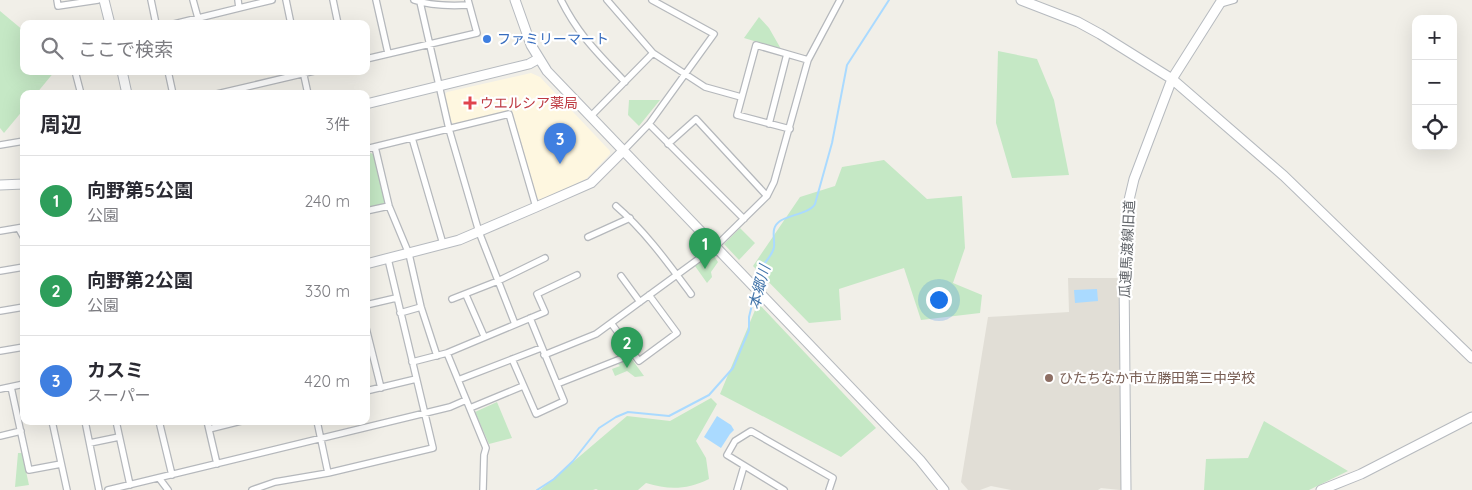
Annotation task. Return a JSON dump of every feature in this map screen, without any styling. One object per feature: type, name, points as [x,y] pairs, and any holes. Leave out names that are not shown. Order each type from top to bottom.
[{"type":"street","points":[[57,0],[58,6],[98,0]]},
{"type":"street","points":[[104,0],[109,20]]},
{"type":"street","points":[[151,0],[155,20]]},
{"type":"street","points":[[193,0],[198,18]]},
{"type":"street","points":[[238,0],[239,8]]},
{"type":"street","points":[[190,20],[272,0]]},
{"type":"street","points":[[286,0],[290,20]]},
{"type":"street","points":[[333,0],[337,20]]},
{"type":"street","points":[[376,0],[388,53]]},
{"type":"street","points":[[514,0],[523,27],[538,59],[590,117],[920,460],[944,490]]},
{"type":"street","points":[[562,0],[572,21],[585,40],[625,82]]},
{"type":"street","points":[[607,0],[653,54],[686,73],[705,87],[742,97]]},
{"type":"street","points":[[370,263],[409,254],[479,232],[590,183],[649,124],[714,34],[652,0]]},
{"type":"street","points":[[544,354],[596,334],[715,247],[767,196],[774,182],[790,129],[808,60],[840,0]]},
{"type":"street","points":[[1021,0],[1078,22],[1172,79],[1284,176],[1472,358]]},
{"type":"street","points":[[1221,2],[1234,0]]},
{"type":"street","points":[[370,58],[388,53],[429,44],[477,33],[468,3],[451,6],[417,1],[429,44],[449,129],[479,232],[516,324]]},
{"type":"street","name":"瓜連馬渡線旧道","points":[[1126,490],[1124,273],[1129,200],[1134,179],[1172,79],[1221,2]]},
{"type":"street","points":[[790,129],[737,115],[756,45],[808,60]]},
{"type":"street","points":[[590,117],[653,54]]},
{"type":"street","points":[[769,124],[787,54]]},
{"type":"street","points":[[370,103],[530,64],[538,59]]},
{"type":"street","points":[[76,75],[80,90]]},
{"type":"street","points":[[123,75],[126,90]]},
{"type":"street","points":[[169,75],[172,90]]},
{"type":"street","points":[[233,90],[295,75]]},
{"type":"street","points":[[303,75],[307,90]]},
{"type":"street","points":[[370,148],[509,114],[536,207]]},
{"type":"street","points":[[668,144],[696,120],[767,196]]},
{"type":"street","points":[[649,124],[744,219]]},
{"type":"street","points":[[412,138],[443,244]]},
{"type":"street","points":[[0,145],[20,142]]},
{"type":"street","points":[[374,147],[389,206],[409,254],[420,307],[437,356]]},
{"type":"street","points":[[0,185],[20,184]]},
{"type":"street","points":[[370,210],[389,206]]},
{"type":"street","points":[[616,206],[630,218],[691,294]]},
{"type":"street","points":[[588,237],[630,218]]},
{"type":"street","points":[[0,231],[20,228]]},
{"type":"street","points":[[452,299],[498,281],[544,258]]},
{"type":"street","points":[[252,490],[275,482],[433,448],[388,259]]},
{"type":"street","points":[[0,271],[20,268]]},
{"type":"street","points":[[412,362],[447,353],[484,336],[546,312],[538,294],[577,274]]},
{"type":"street","points":[[621,276],[640,302]]},
{"type":"street","points":[[466,294],[484,336]]},
{"type":"street","points":[[611,323],[639,361],[677,334],[649,295]]},
{"type":"street","points":[[370,304],[396,298]]},
{"type":"street","points":[[400,313],[420,307]]},
{"type":"street","points":[[0,310],[20,308]]},
{"type":"street","points":[[512,359],[536,414],[564,402],[530,318]]},
{"type":"street","points":[[370,344],[381,388]]},
{"type":"street","points":[[0,351],[20,348]]},
{"type":"street","points":[[458,380],[541,348]]},
{"type":"street","points":[[447,353],[486,448],[483,490]]},
{"type":"street","points":[[557,384],[633,354]]},
{"type":"street","points":[[370,390],[416,379]]},
{"type":"street","points":[[0,389],[20,385]]},
{"type":"street","points":[[470,408],[523,386]]},
{"type":"street","points":[[11,387],[29,470],[60,464]]},
{"type":"street","points":[[108,490],[450,407],[466,400]]},
{"type":"street","points":[[1321,490],[1361,474],[1472,417]]},
{"type":"street","points":[[53,425],[67,490]]},
{"type":"street","points":[[86,425],[99,490]]},
{"type":"street","points":[[117,425],[130,485]]},
{"type":"street","points":[[162,425],[172,475]]},
{"type":"street","points":[[208,425],[217,464]]},
{"type":"street","points":[[209,429],[225,425]]},
{"type":"street","points":[[318,425],[328,472]]},
{"type":"street","points":[[0,436],[21,431]]},
{"type":"street","points":[[784,490],[726,455],[735,441],[750,431],[833,478],[829,490]]},
{"type":"street","points":[[90,443],[119,438]]},
{"type":"street","points":[[737,490],[744,466]]},
{"type":"street","points":[[159,478],[168,490]]},
{"type":"shaded area","points":[[531,73],[540,77],[610,151],[610,154],[586,179],[541,200],[537,198],[512,110],[455,124],[451,122],[444,96],[447,92]]},
{"type":"shaded area","name":"ひたちなか市立勝田第三中学校","points":[[1068,278],[1121,278],[1120,398],[1123,487],[1120,490],[1101,488],[1098,490],[1011,490],[991,486],[980,490],[968,490],[961,482],[988,317],[1069,312]]},
{"type":"green space","points":[[0,11],[20,28],[20,75],[52,75],[39,90],[20,90],[20,114],[4,133],[0,128]]},
{"type":"green space","points":[[759,17],[769,28],[781,49],[744,38]]},
{"type":"green space","points":[[998,51],[1037,59],[1054,100],[1069,175],[1012,178],[996,123]]},
{"type":"green space","points":[[629,100],[660,100],[639,126],[628,115]]},
{"type":"green space","points":[[370,153],[374,155],[385,202],[382,206],[370,208]]},
{"type":"green space","points":[[884,160],[927,199],[962,196],[965,248],[953,283],[982,295],[980,313],[921,320],[904,268],[839,289],[841,320],[809,323],[753,266],[800,197],[835,186],[842,167]]},
{"type":"green space","points":[[740,228],[755,243],[739,260],[724,244]]},
{"type":"green space","points":[[712,253],[718,262],[711,272],[712,277],[707,283],[695,266]]},
{"type":"green space","points":[[758,303],[876,428],[841,457],[720,394]]},
{"type":"green space","points":[[631,358],[644,376],[635,377],[627,371],[615,376],[612,369],[620,366],[617,363]]},
{"type":"green space","points":[[711,398],[717,404],[696,441],[706,458],[709,479],[701,483],[678,488],[646,483],[638,490],[540,490],[627,416],[670,421]]},
{"type":"green space","points":[[497,402],[512,438],[489,444],[475,412]]},
{"type":"green space","points":[[1264,421],[1348,471],[1309,490],[1204,490],[1206,459],[1248,458]]},
{"type":"green space","points":[[18,453],[22,453],[29,485],[15,487]]},
{"type":"water","points":[[1097,289],[1098,301],[1075,303],[1074,290]]},
{"type":"water","points":[[717,416],[731,425],[734,430],[721,448],[704,437]]},
{"type":"waterway","name":"本郷川","points":[[757,286],[761,269],[773,250],[774,230],[777,224],[784,219],[809,210],[815,204],[832,143],[847,65],[889,0]]},
{"type":"waterway","name":"本郷川","points":[[537,490],[554,479],[573,461],[599,428],[616,417],[628,412],[669,416],[709,395],[733,368],[749,330],[749,317],[755,293]]},
{"type":"place","name":"ファミリーマート","points":[[487,39]]},
{"type":"place","name":"ウエルシア薬局","points":[[470,103]]},
{"type":"place","name":"カスミ","points":[[560,164]]},
{"type":"place","name":"向野第5公園","points":[[705,269]]},
{"type":"place","name":"向野第2公園","points":[[627,368]]},
{"type":"place","name":"ひたちなか市立勝田第三中学校","points":[[1049,378]]}]
